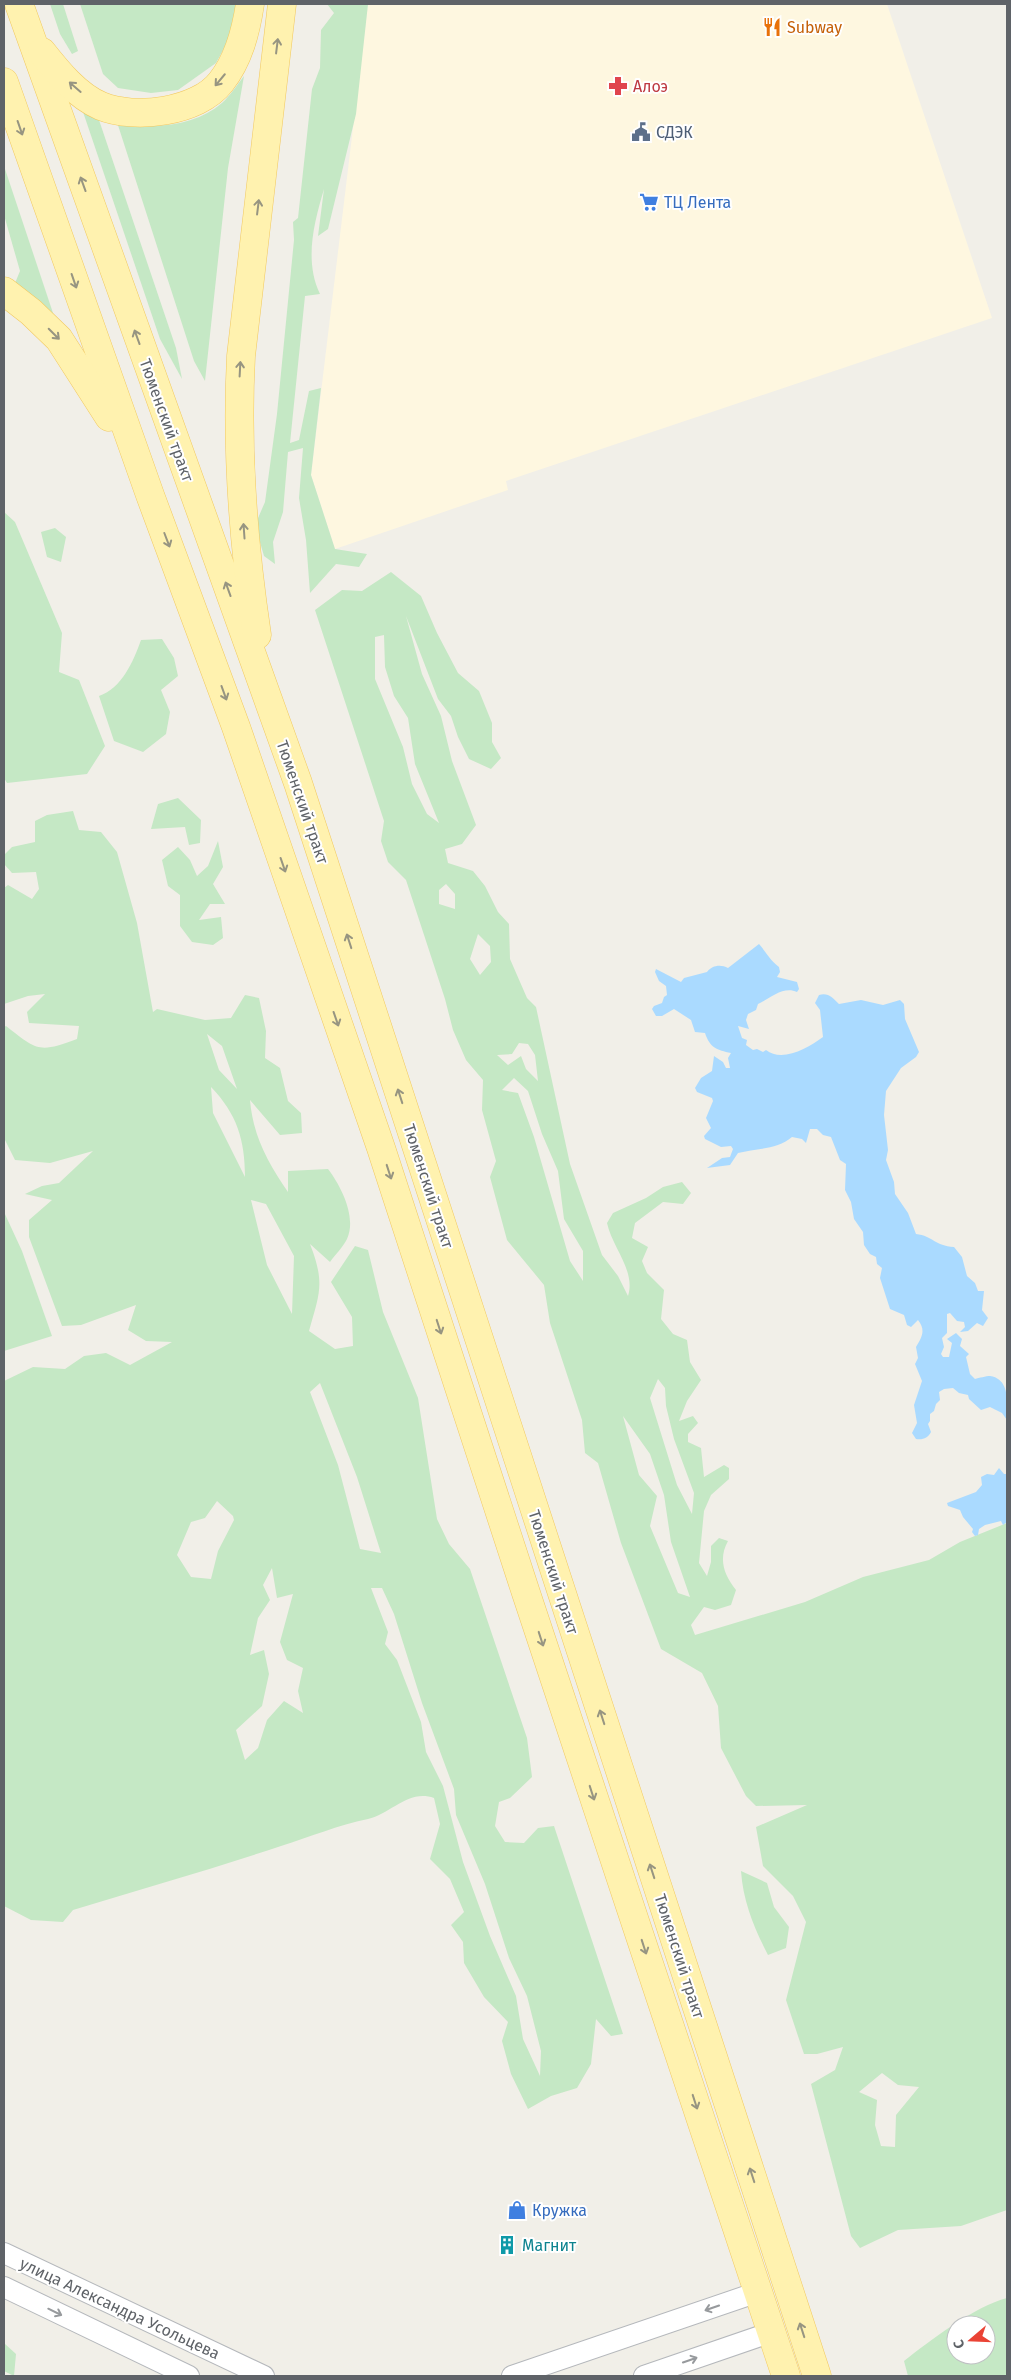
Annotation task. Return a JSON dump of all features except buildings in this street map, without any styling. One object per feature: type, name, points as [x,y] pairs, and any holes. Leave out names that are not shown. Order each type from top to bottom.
[{"type":"main road","points":[[23,14],[42,52],[58,72],[80,92],[100,106],[123,112],[147,114],[169,110],[196,100],[220,83],[235,59],[247,29],[250,4]]},
{"type":"main road","points":[[282,4],[240,356],[238,407],[246,564],[259,646],[298,783]]},
{"type":"main road","name":"Тюменский тракт","points":[[23,14],[298,783],[817,2376]]},
{"type":"main road","name":"Тюменский тракт","points":[[4,82],[150,495],[233,718],[381,1148],[526,1593],[786,2376]]},
{"type":"main road","points":[[4,292],[31,312],[59,339],[109,417],[150,495]]},
{"type":"street","name":"улица Александра Усольцева","points":[[4,2253],[264,2376]]},
{"type":"street","name":"улица Александра Усольцева","points":[[4,2287],[189,2376]]},
{"type":"street","points":[[512,2376],[758,2292]]},
{"type":"street","points":[[644,2376],[772,2332]]},
{"type":"shaded area","points":[[368,4],[887,4],[992,318],[506,481],[508,490],[335,549],[311,475]]},
{"type":"green space","points":[[50,4],[63,4],[78,51],[72,54],[60,34]]},
{"type":"green space","points":[[80,4],[241,4],[227,43],[216,63],[178,90],[151,93],[118,88],[103,74]]},
{"type":"green space","points":[[327,4],[368,4],[356,114],[328,229],[318,236],[324,189],[314,228],[312,268],[320,294],[305,296],[290,443],[299,440],[309,391],[321,388],[311,475],[335,549],[367,554],[359,567],[336,564],[310,593],[306,540],[299,498],[303,448],[288,452],[283,512],[273,542],[275,564],[264,556],[255,525],[265,502],[277,414],[294,240],[293,222],[298,218],[312,89],[320,68],[321,30],[334,13]]},
{"type":"green space","points":[[244,76],[228,168],[205,381],[194,361],[116,119],[129,123],[157,126],[185,122],[211,111],[222,103]]},
{"type":"green space","points":[[81,106],[98,117],[176,348],[182,379],[160,339]]},
{"type":"green space","points":[[4,166],[56,322],[13,288],[20,271],[4,215]]},
{"type":"green space","points":[[4,512],[15,522],[62,633],[59,672],[79,680],[105,746],[87,774],[7,783],[4,778]]},
{"type":"green space","points":[[55,528],[66,537],[61,562],[47,557],[41,532]]},
{"type":"green space","points":[[391,572],[421,596],[437,633],[458,673],[479,691],[492,723],[492,742],[501,758],[491,769],[469,759],[458,737],[451,716],[438,699],[406,616],[422,674],[441,716],[452,761],[476,825],[462,844],[445,849],[448,863],[473,871],[485,886],[498,912],[509,924],[510,959],[527,998],[536,1007],[570,1164],[602,1255],[618,1276],[628,1296],[630,1287],[629,1277],[607,1223],[613,1213],[646,1198],[663,1187],[682,1182],[691,1193],[683,1204],[663,1202],[635,1223],[632,1238],[648,1247],[642,1261],[647,1273],[664,1290],[661,1319],[673,1334],[687,1340],[690,1362],[701,1380],[687,1401],[679,1421],[693,1416],[698,1423],[688,1434],[688,1442],[701,1448],[704,1477],[724,1465],[729,1468],[729,1479],[711,1495],[704,1511],[699,1563],[707,1576],[711,1562],[711,1546],[719,1538],[728,1541],[723,1554],[724,1567],[728,1579],[736,1590],[731,1605],[715,1610],[704,1607],[691,1625],[695,1635],[805,1602],[863,1577],[929,1560],[960,1542],[1007,1523],[1007,2210],[961,2226],[898,2230],[860,2248],[851,2236],[811,2084],[835,2070],[843,2047],[817,2054],[804,2054],[786,2000],[806,1922],[793,1896],[763,1866],[756,1827],[807,1805],[756,1806],[746,1796],[721,1748],[718,1706],[702,1673],[661,1649],[621,1543],[598,1463],[585,1453],[582,1420],[550,1323],[544,1285],[507,1240],[490,1177],[496,1161],[482,1110],[483,1080],[466,1060],[453,1030],[445,999],[406,880],[388,862],[381,841],[384,821],[315,610],[342,590],[362,591]],"holes":[[[384,635],[385,667],[394,696],[408,718],[415,764],[439,823],[427,814],[412,784],[403,747],[375,679],[375,637]],[[446,884],[455,894],[455,909],[439,904],[439,890]],[[478,934],[490,946],[491,962],[480,975],[470,959]],[[519,1043],[528,1044],[535,1055],[538,1081],[526,1069],[521,1056],[508,1065],[497,1055],[512,1054]],[[514,1078],[528,1091],[542,1134],[558,1171],[564,1219],[583,1251],[583,1281],[570,1261],[534,1137],[518,1093],[502,1090]],[[658,1379],[665,1388],[666,1406],[674,1439],[694,1493],[692,1514],[677,1485],[650,1398]],[[623,1416],[650,1454],[664,1495],[671,1542],[690,1597],[678,1593],[650,1526],[657,1496],[639,1475]],[[882,2073],[898,2085],[919,2087],[896,2115],[895,2147],[881,2146],[875,2125],[877,2100],[859,2092]]]},
{"type":"green space","points":[[162,639],[174,658],[178,676],[161,690],[170,712],[166,734],[143,752],[114,741],[99,696],[114,687],[126,673],[141,640]]},
{"type":"green space","points":[[178,798],[201,820],[200,843],[189,845],[185,827],[151,829],[158,804]]},
{"type":"green space","points":[[73,811],[79,830],[101,832],[117,852],[137,923],[153,1012],[157,1009],[205,1020],[231,1018],[245,995],[259,998],[266,1031],[265,1058],[280,1068],[288,1101],[301,1113],[302,1133],[280,1135],[250,1100],[254,1125],[263,1149],[288,1192],[288,1171],[328,1169],[338,1184],[349,1212],[350,1230],[347,1239],[330,1262],[310,1244],[318,1269],[319,1288],[309,1331],[335,1349],[353,1346],[352,1317],[331,1282],[355,1246],[368,1250],[383,1312],[418,1398],[437,1519],[449,1544],[470,1569],[527,1738],[532,1777],[510,1798],[499,1802],[495,1826],[505,1842],[524,1843],[538,1828],[554,1826],[623,2034],[611,2036],[596,2019],[591,2064],[577,2088],[551,2096],[528,2109],[511,2074],[502,2041],[508,2022],[484,1997],[464,1963],[463,1942],[451,1925],[464,1912],[450,1879],[430,1859],[440,1824],[434,1798],[425,1796],[408,1799],[376,1816],[73,1910],[63,1922],[31,1920],[4,1906],[4,1381],[33,1367],[65,1369],[84,1356],[106,1353],[130,1365],[172,1342],[146,1341],[128,1330],[136,1305],[81,1325],[62,1326],[29,1237],[29,1220],[52,1200],[25,1194],[42,1186],[59,1183],[93,1151],[50,1163],[15,1160],[4,1138],[4,1027],[6,1026],[33,1045],[46,1048],[77,1039],[79,1026],[29,1023],[27,1012],[45,994],[28,996],[4,1004],[4,888],[8,885],[32,899],[39,889],[36,872],[12,873],[4,864],[4,855],[12,847],[35,842],[35,821],[47,815]],"holes":[[[207,1034],[222,1046],[237,1089],[219,1070]],[[211,1087],[227,1107],[238,1128],[245,1164],[245,1177],[213,1113]],[[251,1200],[266,1204],[294,1256],[292,1314],[267,1265]],[[320,1383],[357,1477],[381,1553],[360,1549],[338,1465],[310,1392]],[[217,1501],[233,1516],[234,1520],[218,1551],[211,1579],[191,1577],[177,1555],[191,1522],[205,1518]],[[272,1568],[277,1598],[293,1594],[280,1642],[287,1660],[303,1668],[298,1691],[303,1713],[284,1701],[267,1720],[258,1748],[245,1760],[236,1730],[262,1706],[269,1674],[264,1650],[250,1655],[258,1618],[270,1600],[263,1585]],[[371,1588],[382,1588],[394,1614],[422,1703],[454,1789],[456,1815],[485,1884],[509,1958],[527,1996],[541,2051],[540,2076],[523,2039],[516,1996],[490,1936],[463,1862],[443,1786],[426,1752],[421,1722],[397,1660],[385,1644],[388,1632]]]},
{"type":"green space","points":[[218,841],[223,867],[213,884],[225,904],[210,904],[199,920],[221,917],[223,938],[213,945],[192,942],[180,926],[180,895],[168,886],[162,860],[178,847],[190,860],[197,876],[208,866]]},
{"type":"green space","points":[[4,1212],[22,1251],[52,1336],[4,1351]]},
{"type":"green space","points":[[741,1871],[767,1883],[774,1907],[789,1927],[786,1948],[768,1955],[750,1914],[744,1893]]},
{"type":"green space","points":[[1007,2298],[1007,2376],[908,2376],[904,2361],[946,2330],[946,2365],[996,2365],[996,2315],[969,2315]]},
{"type":"green space","points":[[4,2343],[16,2354],[14,2376],[4,2371]]},
{"type":"water","points":[[759,944],[779,967],[780,972],[777,977],[797,982],[799,989],[797,992],[787,990],[777,993],[758,1004],[756,1010],[748,1014],[746,1020],[749,1029],[738,1026],[742,1038],[747,1040],[746,1045],[753,1050],[757,1049],[763,1052],[766,1050],[772,1054],[780,1055],[787,1054],[810,1046],[823,1037],[820,1010],[815,1003],[819,995],[822,994],[828,995],[839,1004],[861,1000],[883,1005],[900,1000],[904,1004],[905,1019],[919,1052],[916,1057],[901,1068],[886,1091],[884,1115],[888,1150],[886,1160],[894,1182],[895,1194],[908,1213],[916,1234],[942,1245],[954,1247],[962,1257],[967,1276],[975,1283],[978,1291],[984,1291],[982,1310],[988,1318],[983,1326],[977,1323],[968,1331],[960,1332],[965,1327],[964,1322],[957,1321],[950,1313],[947,1314],[947,1333],[942,1338],[944,1347],[941,1354],[943,1357],[949,1357],[952,1343],[947,1339],[956,1333],[962,1339],[960,1346],[969,1354],[966,1357],[970,1374],[975,1379],[990,1376],[997,1378],[1005,1387],[1007,1420],[1002,1413],[990,1407],[981,1410],[969,1399],[968,1395],[959,1393],[953,1388],[944,1389],[939,1392],[940,1400],[936,1404],[934,1411],[930,1414],[928,1424],[930,1434],[925,1438],[916,1439],[912,1433],[917,1423],[914,1405],[922,1381],[915,1364],[918,1358],[916,1347],[921,1337],[922,1327],[918,1320],[911,1327],[907,1325],[904,1315],[890,1309],[880,1278],[882,1268],[877,1264],[876,1257],[870,1254],[864,1245],[863,1232],[854,1219],[851,1202],[845,1190],[846,1164],[840,1160],[831,1137],[823,1135],[817,1129],[810,1129],[806,1143],[802,1139],[792,1137],[780,1144],[738,1153],[730,1165],[707,1168],[722,1158],[730,1157],[733,1149],[731,1146],[721,1147],[705,1139],[704,1136],[711,1128],[706,1118],[713,1101],[712,1098],[697,1092],[695,1088],[701,1078],[712,1071],[714,1056],[723,1062],[726,1068],[730,1068],[728,1058],[731,1053],[715,1048],[709,1042],[705,1033],[695,1032],[691,1020],[674,1009],[662,1016],[656,1016],[652,1009],[654,1006],[662,1003],[667,995],[666,986],[659,981],[655,972],[656,969],[681,982],[684,978],[707,972],[714,967],[728,968]]},
{"type":"water","points":[[999,1468],[1004,1474],[1007,1474],[1007,1522],[1003,1525],[1001,1521],[985,1525],[979,1529],[978,1535],[975,1536],[972,1532],[973,1529],[960,1510],[948,1506],[947,1503],[976,1492],[982,1485],[981,1477],[987,1474],[994,1475]]},
{"type":"place","name":"Subway","points":[[772,27]]},
{"type":"place","name":"Алоэ","points":[[618,86]]},
{"type":"place","name":"СДЭК","points":[[641,132]]},
{"type":"place","name":"ТЦ Лента","points":[[649,202]]},
{"type":"place","name":"Кружка","points":[[517,2210]]},
{"type":"place","name":"Магнит","points":[[507,2245]]}]
